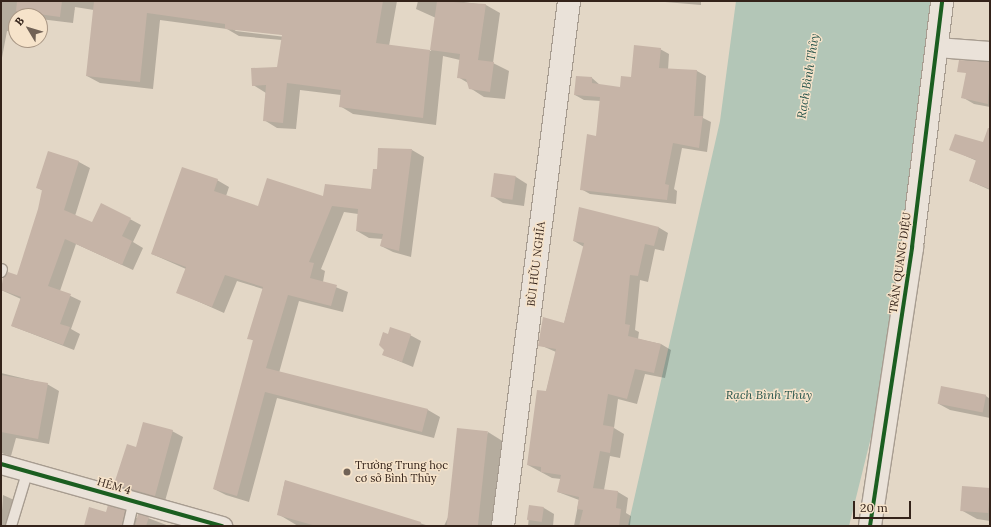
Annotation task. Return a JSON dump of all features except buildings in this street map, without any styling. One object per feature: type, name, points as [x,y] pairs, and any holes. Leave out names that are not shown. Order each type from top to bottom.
[{"type":"street","name":"BÙI HỮU NGHĨA","points":[[503,526],[569,1]]},
{"type":"street","name":"TRẦN QUANG DIỆU","points":[[870,526],[912,247],[942,1]]},
{"type":"street","points":[[936,47],[990,51]]},
{"type":"street","name":"HẺM 4","points":[[1,464],[28,470],[222,526]]},
{"type":"lane","points":[[11,526],[28,470]]},
{"type":"lane","points":[[128,526],[134,501]]},
{"type":"water","name":"Rạch Bình Thủy","points":[[736,1],[936,1],[931,78],[877,413],[849,526],[628,526],[720,121]]},
{"type":"cycle path","points":[[870,526],[912,247],[942,1]]},
{"type":"cycle path","points":[[1,464],[222,526]]},
{"type":"place","name":"Trường Trung học cơ sở Bình Thủy","points":[[347,472]]}]
